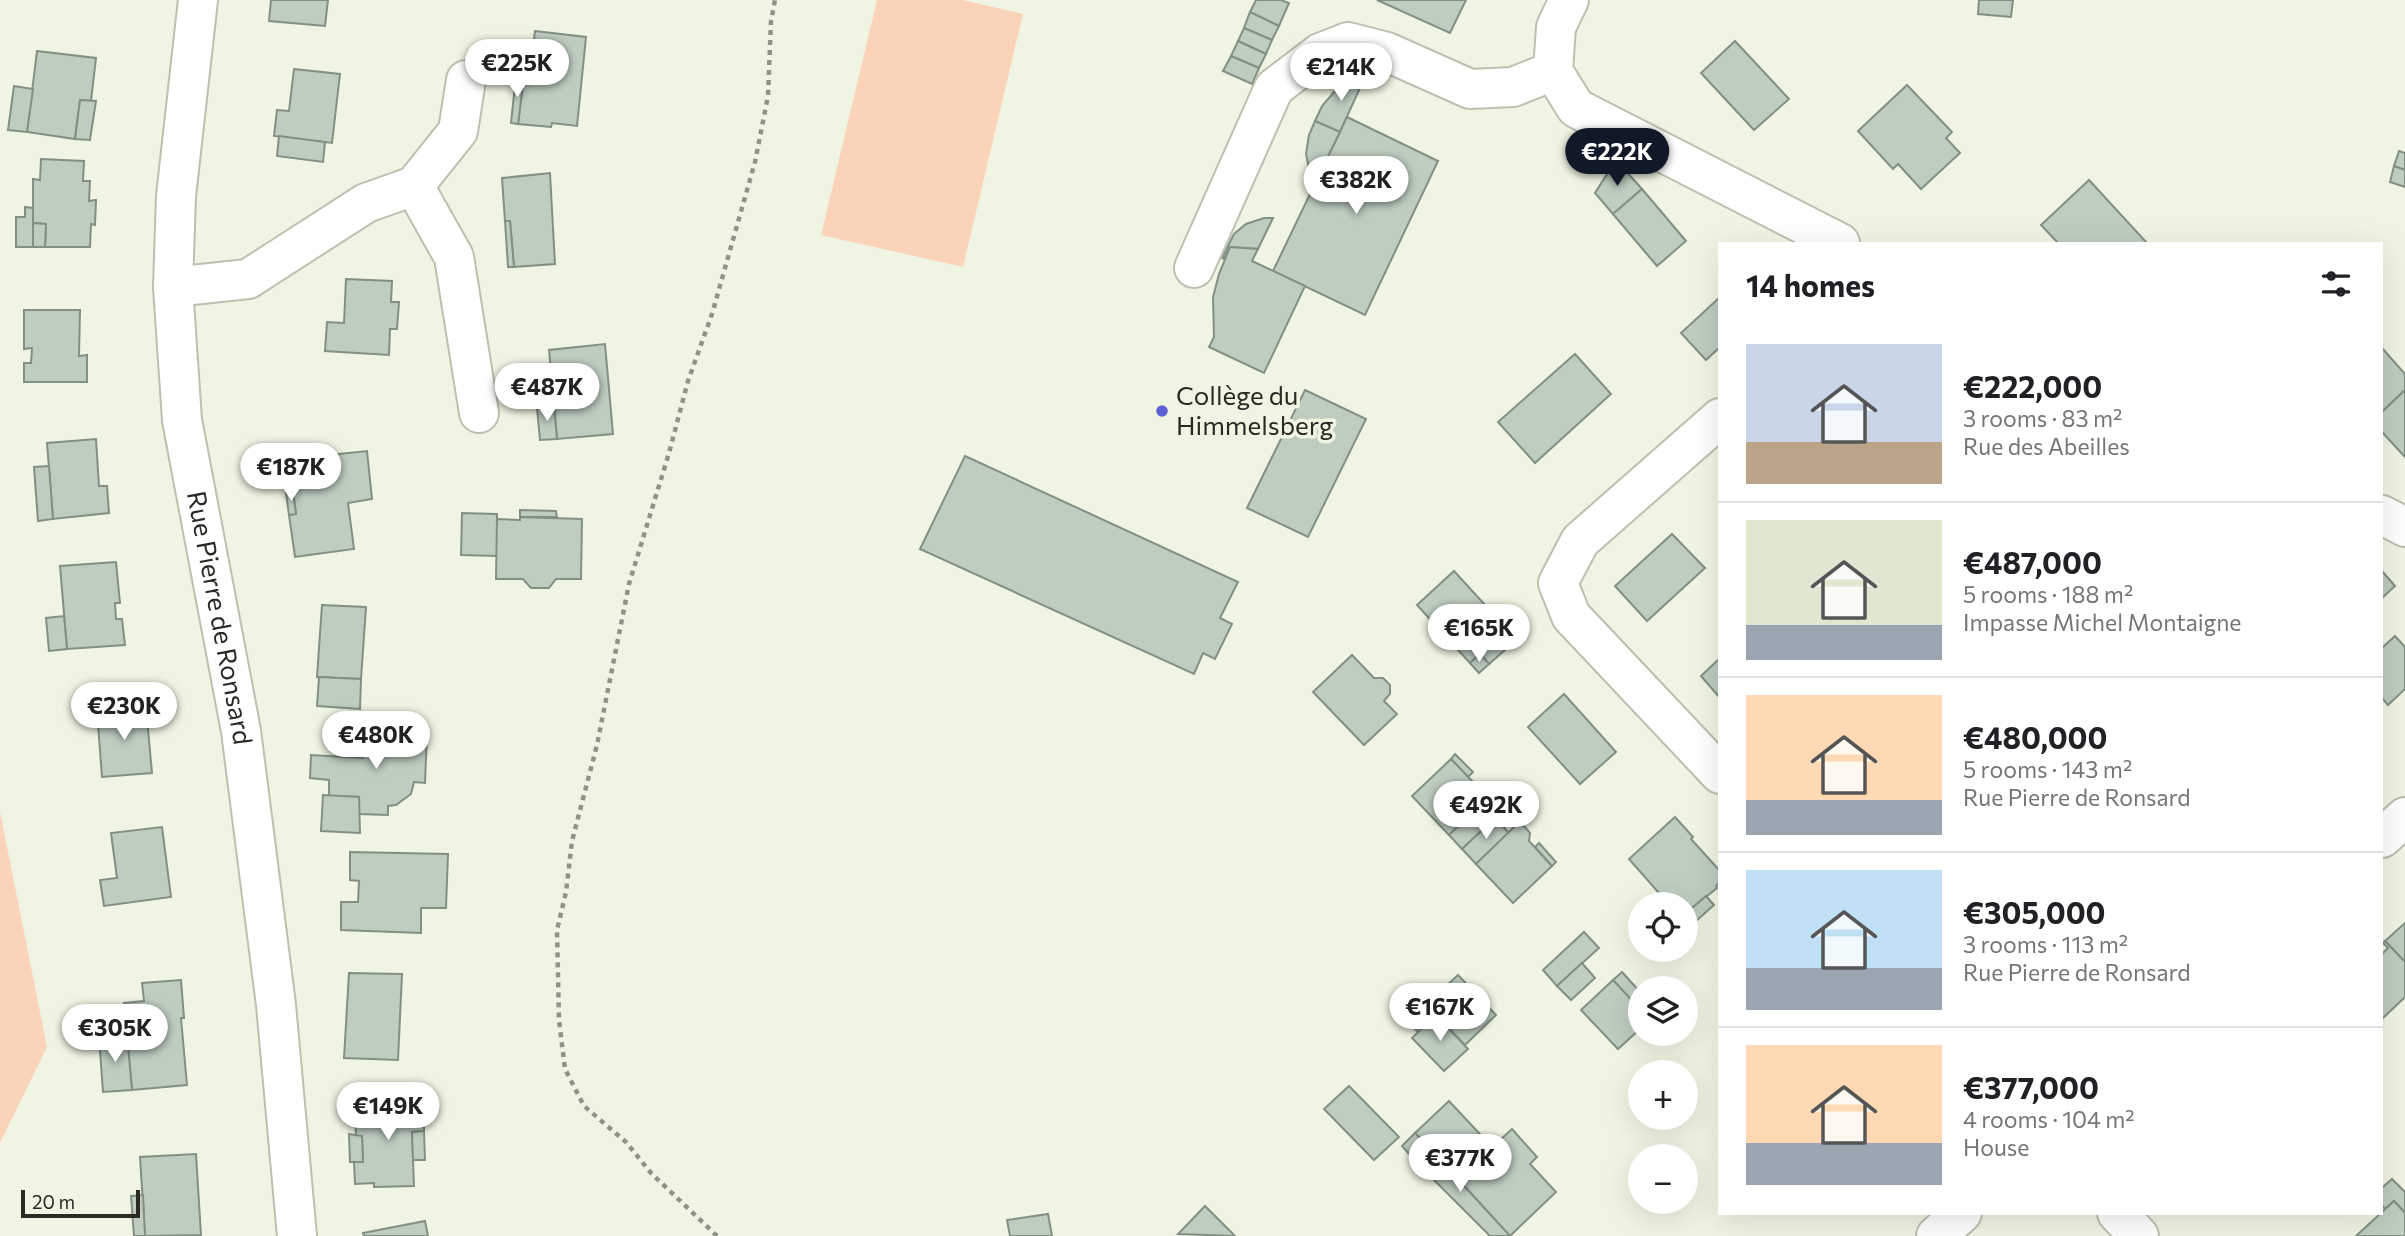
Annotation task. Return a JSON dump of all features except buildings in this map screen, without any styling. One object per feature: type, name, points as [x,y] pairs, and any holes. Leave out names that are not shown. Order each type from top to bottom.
[{"type":"street","name":"Rue Pierre de Ronsard","points":[[198,0],[176,196],[173,287],[182,420],[241,731],[276,1005],[297,1236]]},
{"type":"street","points":[[1586,2],[1556,27],[1553,71],[1576,108],[1838,242]]},
{"type":"street","points":[[1194,268],[1274,88],[1320,53],[1348,43],[1387,52],[1470,89],[1513,88],[1553,71]]},
{"type":"street","points":[[173,287],[248,279],[366,203],[414,186],[458,131],[466,80]]},
{"type":"street","points":[[414,186],[454,257],[479,413]]},
{"type":"street","points":[[1718,420],[1580,541],[1558,583],[1571,616],[1718,772]]},
{"type":"street","points":[[2383,516],[2405,527]]},
{"type":"street","points":[[2383,837],[2405,817]]},
{"type":"street","points":[[1936,1236],[1960,1215]]},
{"type":"street","points":[[2119,1215],[2139,1236]]},
{"type":"path","points":[[717,1236],[651,1172],[626,1142],[584,1105],[565,1069],[559,1020],[557,930],[566,892],[572,841],[597,745],[629,583],[688,381],[712,314],[755,162],[768,96],[771,21],[775,0]]},
{"type":"shaded area","points":[[877,0],[963,0],[1023,14],[963,267],[821,235]]},
{"type":"shaded area","points":[[0,812],[47,1047],[0,1143]]},
{"type":"place","name":"Collège du Himmelsberg","points":[[1162,411]]}]
